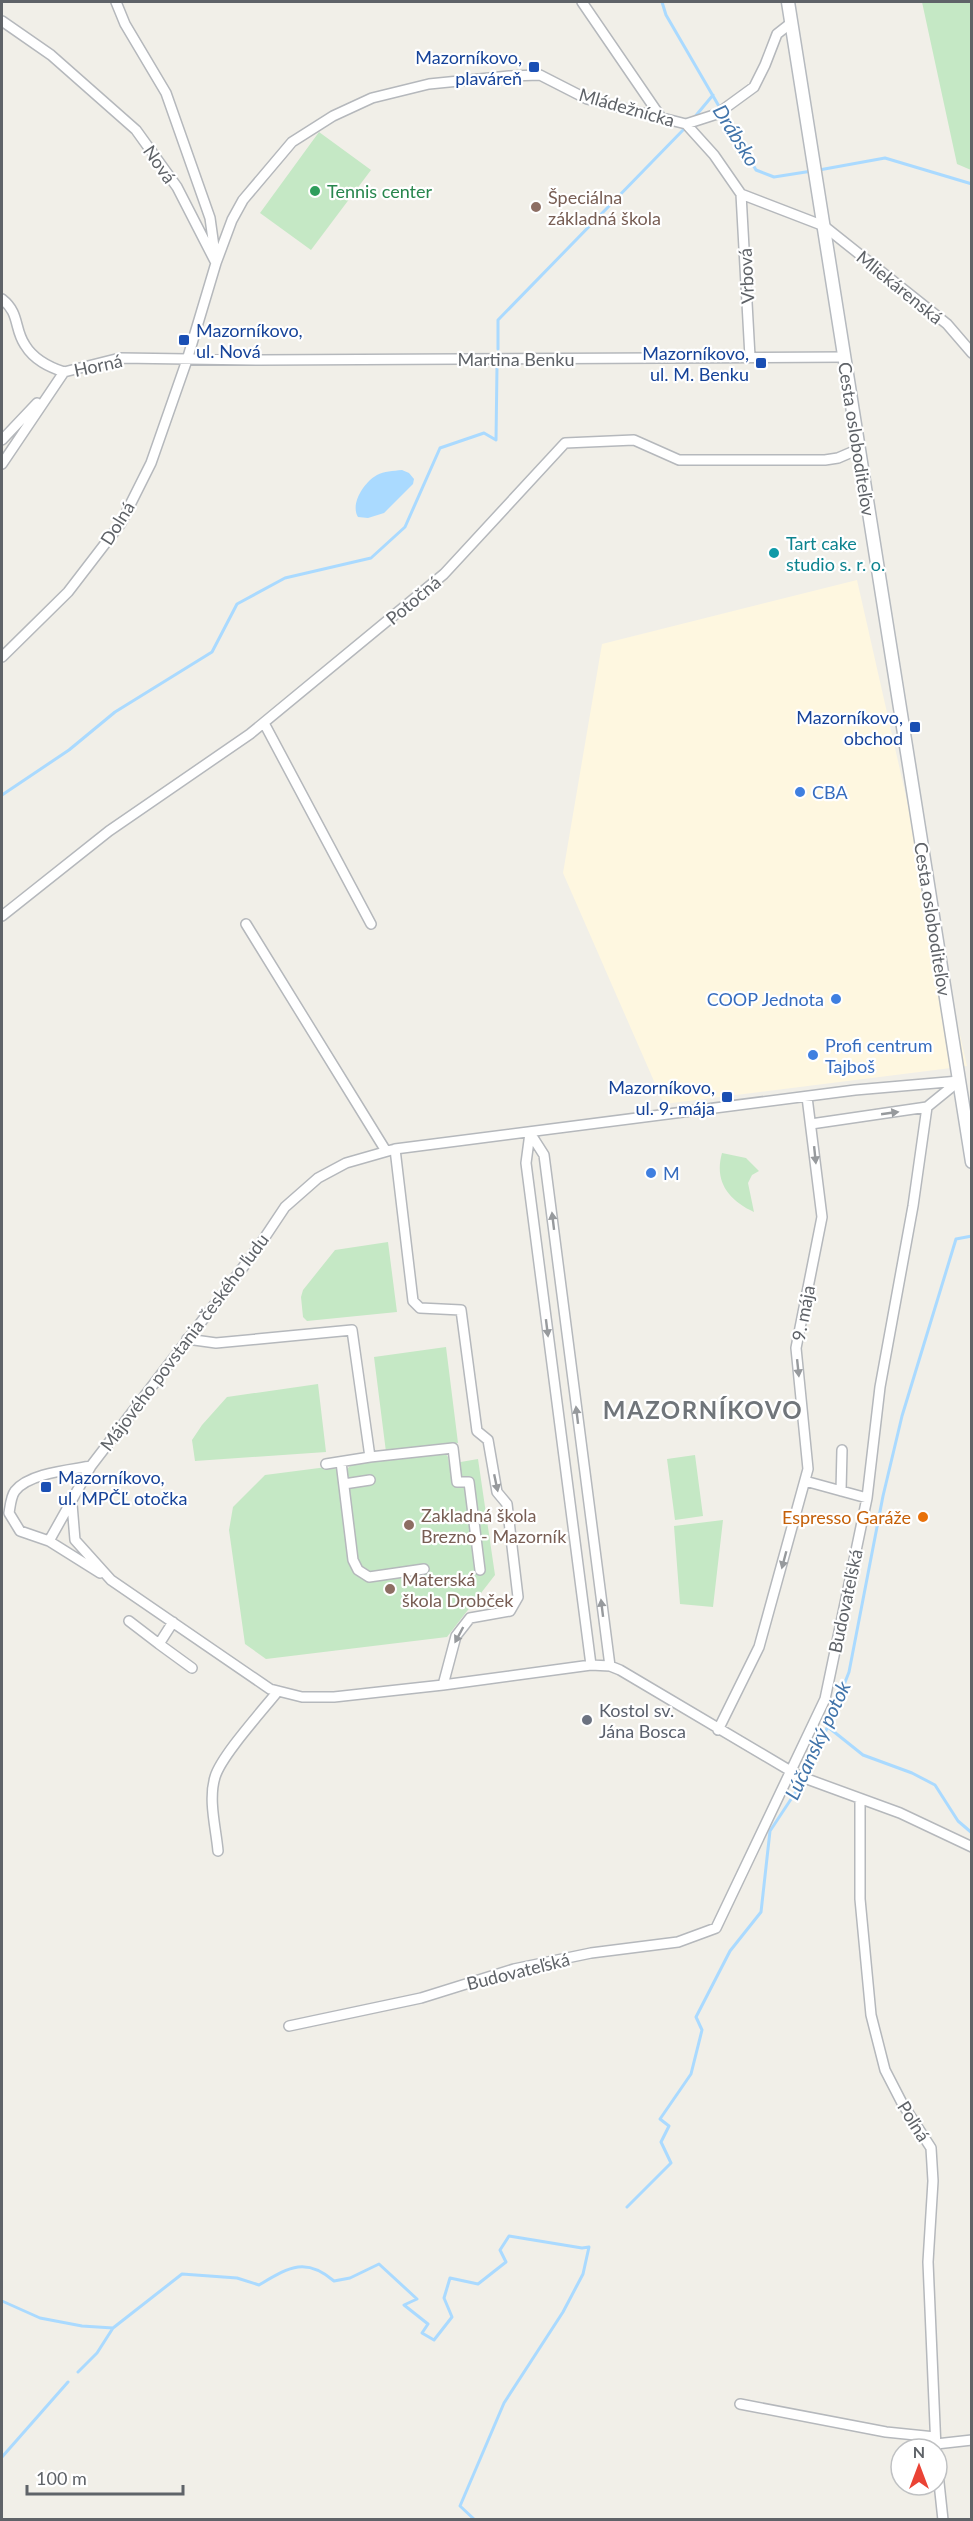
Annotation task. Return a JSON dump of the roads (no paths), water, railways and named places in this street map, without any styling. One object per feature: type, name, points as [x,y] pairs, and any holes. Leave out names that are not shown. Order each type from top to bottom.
[{"type":"main road","name":"Cesta osloboditeľov","points":[[788,2],[972,1162]]},
{"type":"street","points":[[116,2],[125,24],[166,93],[210,218],[216,263],[187,360]]},
{"type":"street","points":[[582,2],[662,119]]},
{"type":"street","name":"Nová","points":[[2,21],[51,55],[136,130],[177,187],[216,263]]},
{"type":"street","points":[[792,23],[777,33],[754,87],[717,114],[686,124],[714,154],[741,194],[824,226]]},
{"type":"street","name":"Mládežnícka","points":[[216,263],[243,200],[292,142],[333,116],[372,98],[429,84],[540,75],[587,99],[686,124]]},
{"type":"street","name":"Vrbová","points":[[741,194],[750,357]]},
{"type":"street","name":"Mliekárenská","points":[[824,226],[948,324],[972,353]]},
{"type":"street","points":[[2,299],[13,309],[24,345],[45,365],[64,372]]},
{"type":"street","name":"Martina Benku","points":[[187,360],[845,357]]},
{"type":"street","name":"Horná","points":[[2,440],[64,372],[120,358],[187,360]]},
{"type":"street","name":"Dolná","points":[[2,656],[68,592],[121,523],[151,463],[187,360]]},
{"type":"street","name":"Horná","points":[[2,464],[52,387]]},
{"type":"street","name":"Potočná","points":[[2,916],[109,831],[264,723],[444,574],[565,443],[634,440],[679,460],[825,460],[838,458],[859,449]]},
{"type":"street","points":[[264,723],[371,924]]},
{"type":"street","points":[[246,924],[391,1150],[413,1301],[420,1308],[461,1310],[477,1431],[488,1440],[496,1492],[507,1504],[518,1597],[510,1611],[470,1618],[456,1636],[443,1685]]},
{"type":"street","points":[[811,1124],[927,1107],[959,1081]]},
{"type":"street","name":"Májového povstania českého ľudu","points":[[49,1541],[72,1504],[91,1466],[257,1249],[285,1207],[318,1178],[346,1163],[391,1150],[855,1090],[959,1081]]},
{"type":"street","name":"9. mája","points":[[718,1730],[759,1647],[808,1469],[796,1348],[822,1217],[807,1097]]},
{"type":"street","name":"Budovateľská","points":[[289,2026],[421,1998],[514,1969],[591,1953],[678,1942],[717,1928],[795,1774],[825,1699],[867,1498],[880,1387],[913,1206],[927,1107]]},
{"type":"street","points":[[530,1133],[526,1163],[591,1665]]},
{"type":"street","points":[[530,1133],[544,1155],[610,1666]]},
{"type":"street","points":[[187,1339],[216,1343],[352,1330],[370,1457]]},
{"type":"street","points":[[326,1464],[453,1448],[457,1482],[469,1482],[480,1570]]},
{"type":"street","points":[[840,1491],[842,1450]]},
{"type":"street","points":[[341,1462],[353,1560],[358,1570],[369,1576],[424,1569]]},
{"type":"street","points":[[91,1466],[26,1481],[14,1492],[9,1513],[20,1531],[49,1541],[111,1580],[270,1689],[302,1697],[334,1697],[591,1665],[610,1666],[795,1774],[900,1813],[972,1847]]},
{"type":"street","points":[[344,1484],[370,1480]]},
{"type":"street","points":[[805,1481],[867,1498]]},
{"type":"street","points":[[72,1504],[75,1540],[111,1580]]},
{"type":"street","points":[[129,1621],[192,1668]]},
{"type":"street","points":[[159,1644],[173,1622]]},
{"type":"street","points":[[218,1851],[213,1797],[215,1776],[235,1745],[278,1691]]},
{"type":"street","name":"Poľná","points":[[860,1799],[860,1899],[871,2015],[885,2070],[902,2103],[931,2148],[933,2181],[928,2262],[936,2437]]},
{"type":"street","points":[[740,2404],[918,2437]]},
{"type":"street","points":[[949,2442],[972,2440]]},
{"type":"street","points":[[941,2497],[943,2520]]},
{"type":"water","points":[[402,470],[414,479],[413,484],[384,513],[368,518],[358,517],[357,500],[367,483],[380,474]]},
{"type":"waterway","name":"Drábsko","points":[[662,2],[666,15],[756,170],[774,177],[812,171]]},
{"type":"waterway","points":[[693,119],[713,95]]},
{"type":"waterway","points":[[498,349],[498,320],[686,127]]},
{"type":"waterway","name":"Drábsko","points":[[819,170],[885,158],[972,184]]},
{"type":"waterway","points":[[2,795],[69,750],[115,712],[212,652],[237,604],[285,578],[371,558],[405,527],[440,448],[484,433],[496,440],[497,367]]},
{"type":"waterway","name":"Lúčanský potok","points":[[627,2207],[671,2163],[661,2142],[669,2126],[660,2119],[691,2074],[702,2030],[696,2017],[730,1951],[761,1912],[770,1831],[801,1784],[828,1726],[849,1672],[883,1496],[902,1416],[956,1239],[972,1236]]},
{"type":"waterway","points":[[828,1727],[863,1755],[912,1773],[935,1785],[958,1821],[972,1833]]},
{"type":"waterway","name":"Lúčanský potok","points":[[2,2301],[40,2318],[82,2326],[113,2328],[182,2274],[237,2278],[259,2285],[296,2267],[314,2269],[334,2281],[350,2278],[379,2264],[417,2299],[404,2305],[428,2324],[422,2333],[434,2340],[452,2317],[444,2298],[450,2278],[478,2284],[506,2262],[500,2250],[509,2236],[582,2248],[589,2247],[583,2274],[563,2312],[504,2403],[460,2506],[475,2520]]},
{"type":"waterway","points":[[78,2372],[97,2353],[113,2328]]},
{"type":"waterway","points":[[2,2457],[68,2382]]},
{"type":"place","name":"Mazorníkovo, plaváreň","points":[[534,67]]},
{"type":"place","name":"Tennis center","points":[[315,191]]},
{"type":"place","name":"Špeciálna základná škola","points":[[536,207]]},
{"type":"place","name":"Mazorníkovo, ul. Nová","points":[[184,340]]},
{"type":"place","name":"Mazorníkovo, ul. M. Benku","points":[[761,363]]},
{"type":"place","name":"Tart cake studio s. r. o.","points":[[774,553]]},
{"type":"place","name":"Mazorníkovo, obchod","points":[[915,727]]},
{"type":"place","name":"CBA","points":[[800,792]]},
{"type":"place","name":"COOP Jednota","points":[[836,999]]},
{"type":"place","name":"Profi centrum Tajboš","points":[[813,1055]]},
{"type":"place","name":"Mazorníkovo, ul. 9. mája","points":[[727,1097]]},
{"type":"place","name":"M","points":[[651,1173]]},
{"type":"place","name":"Mazorníkovo, ul. MPČĽ otočka","points":[[46,1487]]},
{"type":"place","name":"Espresso Garáže","points":[[923,1517]]},
{"type":"place","name":"Zakladná škola Brezno - Mazorník","points":[[409,1525]]},
{"type":"place","name":"Materská škola Drobček","points":[[390,1589]]},
{"type":"place","name":"Kostol sv. Jána Bosca","points":[[587,1720]]},
{"type":"district","name":"MAZORNÍKOVO","points":[[703,1409]]}]
